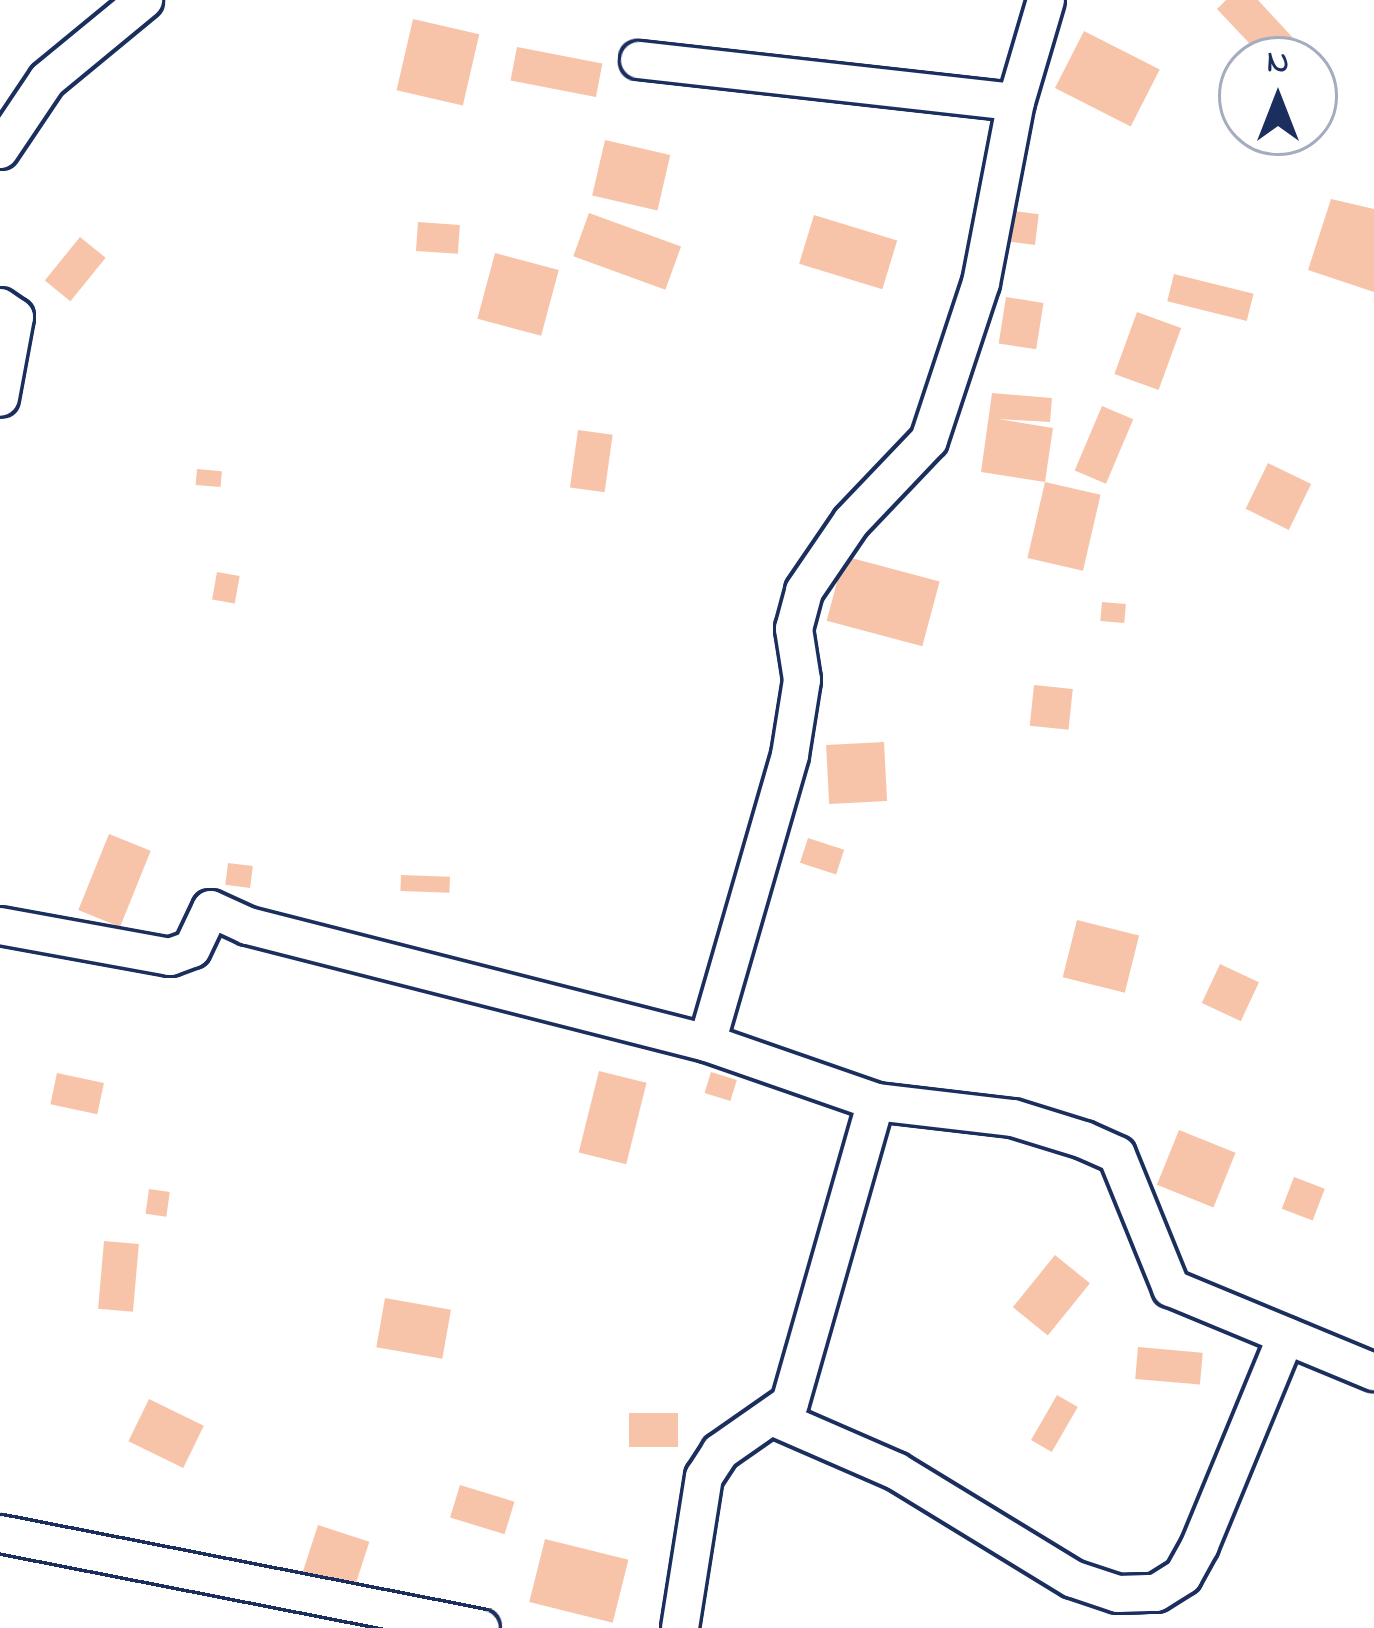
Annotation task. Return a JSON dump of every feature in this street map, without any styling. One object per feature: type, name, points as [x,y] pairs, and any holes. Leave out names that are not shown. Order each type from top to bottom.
[{"type":"street","points":[[0,150],[47,80],[144,0]]},
{"type":"street","points":[[706,1043],[790,755],[802,680],[794,629],[804,591],[851,522],[929,440],[981,283],[1016,102],[1046,0]]},
{"type":"street","points":[[639,60],[1016,102]]},
{"type":"street","points":[[0,307],[15,317],[0,398]]},
{"type":"street","points":[[0,926],[170,957],[192,949],[212,909],[248,926],[706,1043],[875,1102],[1013,1118],[1117,1155],[1171,1288],[1374,1372]]},
{"type":"street","points":[[680,1628],[704,1477],[720,1452],[790,1403],[875,1102]]},
{"type":"street","points":[[774,1418],[896,1471],[1072,1579],[1118,1594],[1156,1593],[1183,1576],[1200,1545],[1286,1336]]},
{"type":"street","points":[[0,1534],[481,1628]]},
{"type":"building","points":[[1226,0],[1258,0],[1291,36],[1242,36],[1217,9]]},
{"type":"building","points":[[413,19],[479,34],[463,105],[397,90]]},
{"type":"building","points":[[1084,31],[1160,70],[1131,127],[1055,88]]},
{"type":"building","points":[[517,47],[602,64],[596,97],[511,80]]},
{"type":"building","points":[[605,140],[670,155],[657,211],[592,196]]},
{"type":"building","points":[[1331,199],[1374,209],[1374,292],[1308,270]]},
{"type":"building","points":[[1005,210],[1039,214],[1035,245],[1001,241]]},
{"type":"building","points":[[589,213],[681,247],[665,290],[573,256]]},
{"type":"building","points":[[814,215],[897,240],[882,289],[799,264]]},
{"type":"building","points":[[418,222],[460,225],[458,254],[416,251]]},
{"type":"building","points":[[80,237],[106,258],[70,301],[45,281]]},
{"type":"building","points":[[495,253],[559,270],[541,336],[477,319]]},
{"type":"building","points":[[1174,274],[1254,294],[1247,321],[1167,301]]},
{"type":"building","points":[[1006,297],[1044,303],[1036,349],[999,343]]},
{"type":"building","points":[[1137,312],[1181,328],[1159,390],[1114,374]]},
{"type":"building","points":[[992,393],[1052,398],[1050,422],[998,419],[1053,428],[1045,482],[981,472]]},
{"type":"building","points":[[1102,406],[1133,419],[1106,484],[1075,470]]},
{"type":"building","points":[[578,430],[613,435],[605,492],[570,487]]},
{"type":"building","points":[[1268,463],[1311,484],[1289,530],[1246,509]]},
{"type":"building","points":[[197,469],[222,471],[221,487],[196,485]]},
{"type":"building","points":[[1045,482],[1101,495],[1083,571],[1027,558]]},
{"type":"building","points":[[844,556],[940,582],[922,646],[827,621]]},
{"type":"building","points":[[217,572],[240,576],[235,604],[212,600]]},
{"type":"building","points":[[1102,602],[1126,604],[1124,623],[1100,621]]},
{"type":"building","points":[[1034,685],[1073,689],[1069,730],[1030,726]]},
{"type":"building","points":[[884,742],[887,801],[829,804],[826,745]]},
{"type":"building","points":[[109,834],[151,851],[120,927],[78,910]]},
{"type":"building","points":[[808,838],[844,850],[836,874],[800,863]]},
{"type":"building","points":[[228,863],[253,866],[250,888],[225,885]]},
{"type":"building","points":[[401,875],[450,877],[449,893],[400,891]]},
{"type":"building","points":[[1077,920],[1139,935],[1125,993],[1063,977]]},
{"type":"building","points":[[1220,964],[1259,982],[1241,1021],[1202,1003]]},
{"type":"building","points":[[599,1071],[647,1083],[626,1164],[579,1153]]},
{"type":"building","points":[[711,1072],[737,1080],[730,1101],[705,1093]]},
{"type":"building","points":[[57,1073],[104,1083],[97,1114],[50,1104]]},
{"type":"building","points":[[1179,1130],[1236,1153],[1213,1208],[1157,1185]]},
{"type":"building","points":[[1294,1177],[1325,1189],[1313,1221],[1282,1209]]},
{"type":"building","points":[[149,1189],[170,1192],[166,1217],[146,1214]]},
{"type":"building","points":[[104,1241],[139,1244],[133,1312],[98,1309]]},
{"type":"building","points":[[1055,1255],[1090,1283],[1048,1335],[1013,1307]]},
{"type":"building","points":[[385,1298],[451,1310],[442,1359],[376,1347]]},
{"type":"building","points":[[1138,1347],[1203,1353],[1200,1385],[1135,1379]]},
{"type":"building","points":[[1057,1395],[1078,1407],[1052,1452],[1031,1440]]},
{"type":"building","points":[[149,1399],[204,1426],[183,1468],[128,1441]]},
{"type":"building","points":[[629,1413],[678,1413],[678,1447],[629,1447]]},
{"type":"building","points":[[460,1485],[515,1502],[505,1534],[450,1518]]},
{"type":"building","points":[[318,1525],[369,1542],[353,1591],[302,1574]]},
{"type":"building","points":[[545,1539],[628,1560],[613,1623],[529,1602]]}]
